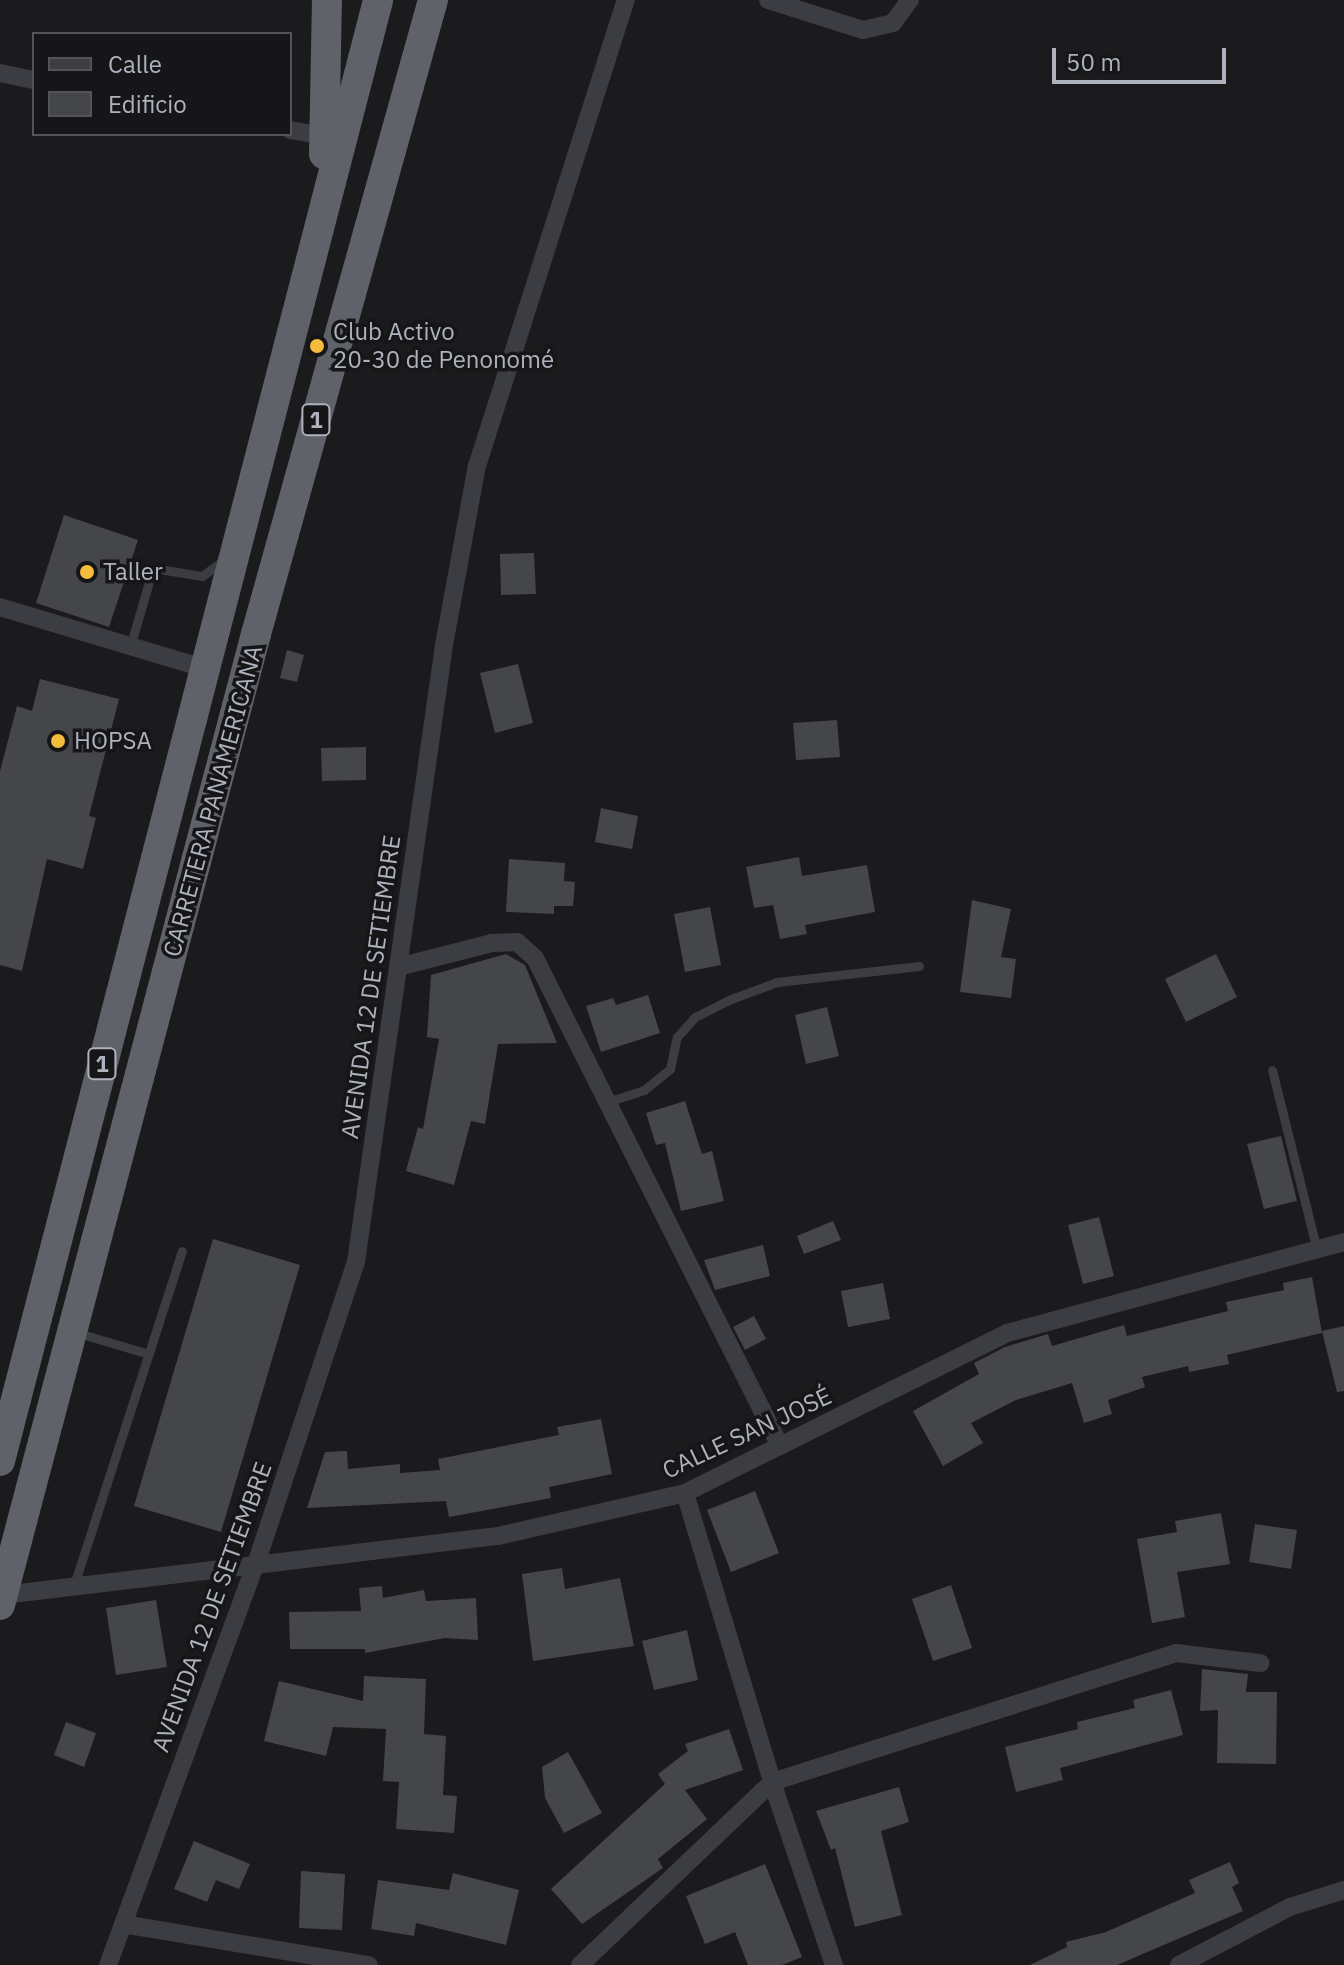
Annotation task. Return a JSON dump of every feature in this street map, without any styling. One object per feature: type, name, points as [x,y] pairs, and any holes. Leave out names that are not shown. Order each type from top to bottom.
[{"type":"highway","points":[[321,217],[327,0]]},
{"type":"highway","name":"CARRETERA PANAMERICANA","points":[[0,1461],[378,0]]},
{"type":"highway","name":"CARRETERA PANAMERICANA","points":[[4,1581],[256,634],[433,0]]},
{"type":"highway","points":[[203,668],[229,663],[256,634]]},
{"type":"street","name":"AVENIDA 12 DE SETIEMBRE","points":[[108,1965],[257,1561],[356,1262],[444,645],[477,466],[626,0]]},
{"type":"street","points":[[768,0],[863,30],[893,23],[910,0]]},
{"type":"street","points":[[0,73],[32,80]]},
{"type":"street","points":[[292,130],[325,136]]},
{"type":"street","points":[[0,607],[203,668]]},
{"type":"street","points":[[398,967],[517,942],[535,958],[780,1446]]},
{"type":"street","name":"CALLE SAN JOSÉ","points":[[4,1581],[74,1585],[257,1561],[498,1536],[685,1493],[1007,1333],[1344,1242]]},
{"type":"street","points":[[685,1493],[772,1782],[834,1965]]},
{"type":"street","points":[[580,1965],[772,1782],[1176,1653],[1260,1663]]},
{"type":"street","points":[[1179,1965],[1290,1907],[1344,1890]]},
{"type":"street","points":[[123,1924],[369,1965]]},
{"type":"lane","points":[[130,647],[153,568],[202,576],[233,553]]},
{"type":"lane","points":[[607,1102],[644,1090],[670,1069],[677,1037],[695,1017],[731,999],[777,982],[919,966]]},
{"type":"lane","points":[[1272,1070],[1317,1250]]},
{"type":"lane","points":[[74,1585],[182,1251]]},
{"type":"lane","points":[[72,1331],[149,1354]]},
{"type":"building","name":"Taller","points":[[64,515],[138,540],[109,627],[36,603]]},
{"type":"building","points":[[534,553],[536,594],[501,595],[500,554]]},
{"type":"building","points":[[287,650],[304,655],[297,682],[280,678]]},
{"type":"building","points":[[518,664],[533,723],[495,733],[480,673]]},
{"type":"building","points":[[40,679],[119,699],[89,816],[96,818],[83,869],[47,859],[22,971],[0,965],[0,771],[17,706],[32,711]]},
{"type":"building","points":[[837,720],[840,757],[796,760],[793,723]]},
{"type":"building","points":[[366,747],[366,780],[322,781],[321,748]]},
{"type":"building","points":[[601,808],[638,816],[632,849],[595,842]]},
{"type":"building","points":[[799,857],[802,876],[867,865],[875,912],[805,925],[807,934],[780,939],[773,905],[754,908],[746,867]]},
{"type":"building","points":[[509,859],[565,863],[564,881],[575,882],[573,906],[554,906],[554,914],[506,912]]},
{"type":"building","points":[[972,900],[1011,909],[1001,957],[1016,959],[1011,998],[960,992]]},
{"type":"building","points":[[710,907],[721,965],[685,972],[674,914]]},
{"type":"building","points":[[506,954],[525,965],[557,1043],[498,1044],[485,1124],[471,1121],[454,1185],[406,1171],[418,1127],[423,1129],[439,1039],[427,1037],[431,975]]},
{"type":"building","points":[[1216,954],[1237,997],[1186,1022],[1165,979]]},
{"type":"building","points":[[648,995],[660,1033],[601,1052],[586,1006],[613,998],[616,1005]]},
{"type":"building","points":[[827,1007],[839,1056],[806,1064],[795,1015]]},
{"type":"building","points":[[685,1101],[702,1154],[712,1151],[724,1201],[681,1211],[665,1143],[656,1145],[646,1113]]},
{"type":"building","points":[[1281,1136],[1297,1201],[1264,1209],[1247,1144]]},
{"type":"building","points":[[1099,1217],[1114,1276],[1083,1284],[1068,1225]]},
{"type":"building","points":[[833,1221],[841,1240],[804,1254],[797,1236]]},
{"type":"building","points":[[213,1239],[300,1265],[221,1532],[134,1506]]},
{"type":"building","points":[[763,1245],[770,1276],[715,1290],[704,1260]]},
{"type":"building","points":[[1312,1277],[1322,1333],[1227,1355],[1229,1364],[1189,1372],[1188,1366],[1142,1377],[1145,1387],[1108,1400],[1112,1414],[1084,1423],[1072,1383],[1016,1400],[971,1423],[983,1443],[943,1466],[913,1411],[979,1374],[974,1363],[1005,1347],[1048,1334],[1052,1346],[1124,1325],[1127,1336],[1228,1311],[1226,1302],[1284,1290],[1283,1283]]},
{"type":"building","points":[[883,1283],[890,1319],[848,1327],[841,1291]]},
{"type":"building","points":[[754,1316],[766,1339],[745,1350],[733,1327]]},
{"type":"building","points":[[1344,1326],[1344,1391],[1337,1392],[1322,1331]]},
{"type":"building","points":[[601,1419],[612,1474],[549,1487],[551,1498],[449,1517],[446,1501],[307,1508],[325,1452],[347,1451],[348,1469],[400,1464],[400,1473],[440,1470],[438,1459],[559,1435],[557,1427]]},
{"type":"building","points":[[755,1491],[779,1553],[731,1572],[707,1510]]},
{"type":"building","points":[[1221,1513],[1230,1564],[1177,1572],[1185,1617],[1152,1623],[1137,1539],[1177,1532],[1175,1521]]},
{"type":"building","points":[[1255,1524],[1297,1530],[1291,1569],[1249,1562]]},
{"type":"building","points":[[562,1568],[565,1589],[620,1578],[634,1646],[533,1661],[522,1574]]},
{"type":"building","points":[[951,1585],[972,1648],[933,1661],[912,1599]]},
{"type":"building","points":[[382,1586],[383,1598],[424,1590],[426,1601],[476,1598],[478,1640],[445,1638],[365,1653],[365,1649],[290,1649],[289,1612],[361,1611],[359,1588]]},
{"type":"building","points":[[156,1600],[167,1667],[116,1675],[106,1608]]},
{"type":"building","points":[[687,1630],[698,1680],[654,1690],[642,1641]]},
{"type":"building","points":[[1202,1669],[1248,1674],[1246,1692],[1277,1692],[1276,1764],[1217,1763],[1218,1710],[1200,1711]]},
{"type":"building","points":[[364,1676],[426,1679],[424,1734],[446,1736],[443,1795],[457,1796],[454,1833],[396,1829],[399,1782],[383,1781],[386,1729],[333,1727],[326,1756],[264,1741],[279,1681],[363,1701]]},
{"type":"building","points":[[1171,1690],[1183,1735],[1060,1768],[1063,1780],[1016,1792],[1005,1747],[1078,1729],[1077,1722],[1135,1708],[1133,1700]]},
{"type":"building","points":[[66,1722],[96,1733],[84,1767],[54,1755]]},
{"type":"building","points":[[729,1729],[743,1770],[685,1790],[707,1819],[658,1859],[663,1868],[582,1924],[551,1889],[665,1784],[658,1774],[688,1751],[685,1744]]},
{"type":"building","points":[[568,1752],[602,1813],[564,1833],[545,1798],[542,1767]]},
{"type":"building","points":[[899,1787],[909,1822],[881,1831],[902,1915],[855,1927],[835,1848],[831,1850],[816,1811]]},
{"type":"building","points":[[194,1841],[250,1864],[239,1889],[216,1880],[207,1902],[174,1889]]},
{"type":"building","points":[[1230,1862],[1239,1883],[1232,1887],[1243,1911],[1117,1965],[1030,1965],[1067,1947],[1066,1942],[1106,1932],[1195,1893],[1189,1880]]},
{"type":"building","points":[[765,1864],[802,1957],[782,1965],[748,1965],[735,1932],[705,1944],[686,1896]]},
{"type":"building","points":[[301,1871],[345,1874],[342,1930],[299,1928]]},
{"type":"building","points":[[453,1873],[519,1890],[506,1945],[416,1923],[414,1936],[371,1929],[378,1880],[449,1890]]},
{"type":"place","name":"Club Activo 20-30 de Penonomé","points":[[317,346]]},
{"type":"place","name":"Taller","points":[[87,572]]},
{"type":"place","name":"HOPSA","points":[[58,741]]}]
